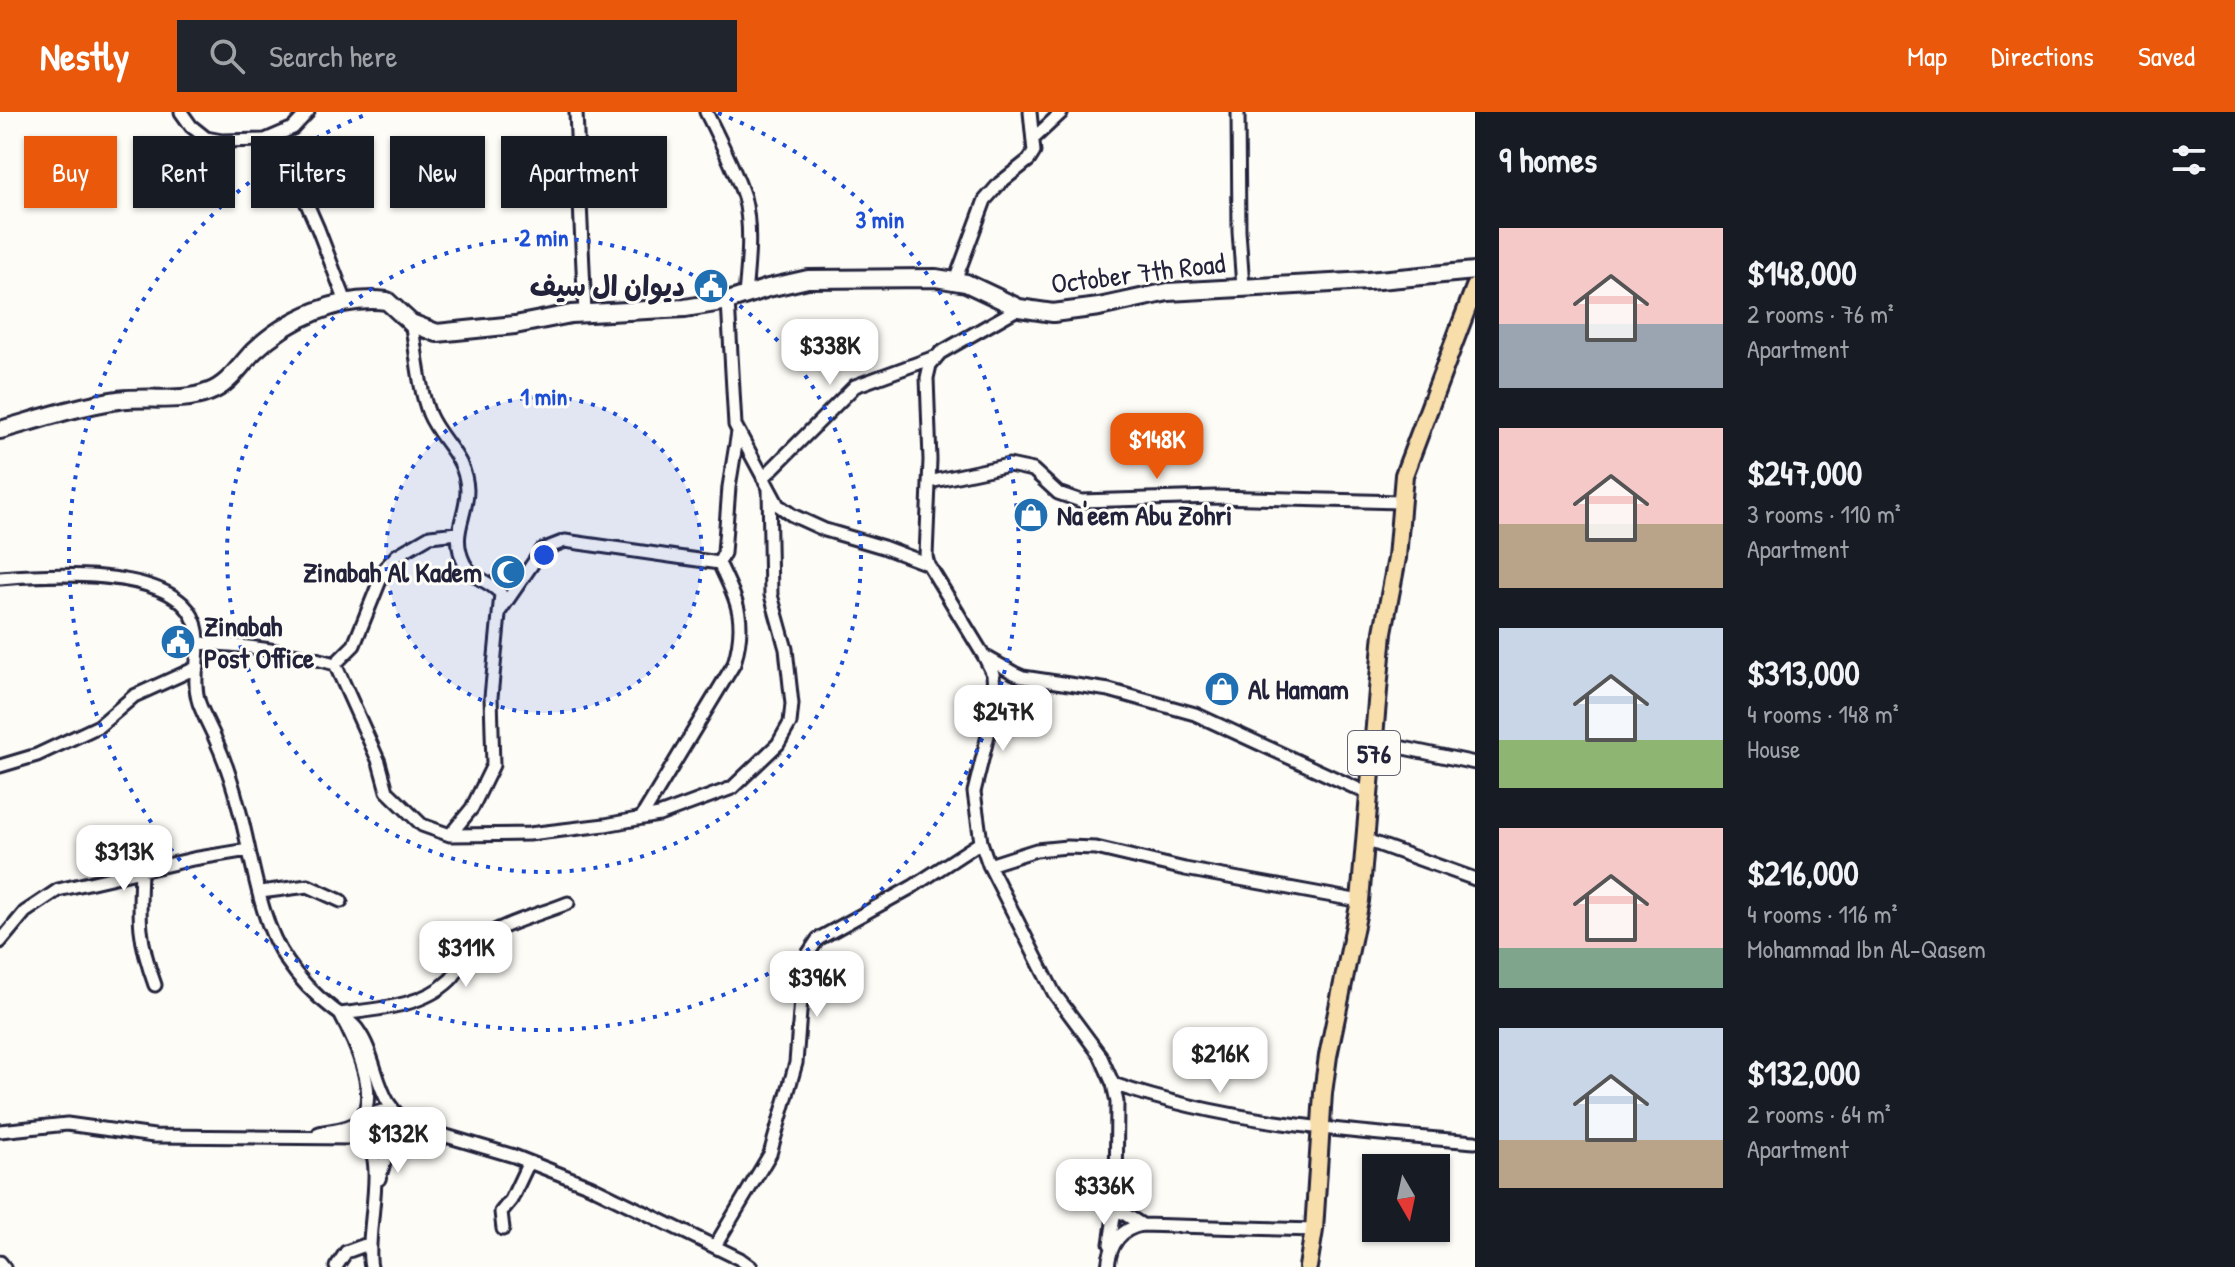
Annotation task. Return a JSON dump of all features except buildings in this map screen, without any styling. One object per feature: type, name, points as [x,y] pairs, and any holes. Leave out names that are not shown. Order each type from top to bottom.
[{"type":"main road","name":"576","points":[[1314,1230],[1328,1056],[1360,901],[1383,632],[1397,558],[1404,475],[1419,428],[1475,287]]},
{"type":"main road","points":[[1308,1267],[1314,1230]]},
{"type":"main road","points":[[1314,1230],[1317,1267]]},
{"type":"street","points":[[181,112],[191,126],[206,138],[251,140]]},
{"type":"street","points":[[275,136],[284,133],[308,112]]},
{"type":"street","points":[[576,112],[577,136]]},
{"type":"street","points":[[706,112],[746,207],[748,261],[745,295]]},
{"type":"street","points":[[955,281],[985,200],[1034,152],[1030,112]]},
{"type":"street","points":[[1033,139],[1062,112]]},
{"type":"street","points":[[1238,112],[1243,287]]},
{"type":"street","points":[[309,208],[346,302]]},
{"type":"street","points":[[580,208],[585,313]]},
{"type":"street","name":"October 7th Road","points":[[0,430],[119,400],[180,398],[208,393],[220,387],[254,351],[278,332],[316,312],[346,302],[372,299],[387,301],[411,323],[437,333],[585,313],[685,308],[728,301],[808,279],[936,278],[977,288],[1019,308],[1053,313],[1168,292],[1368,281],[1475,271]]},
{"type":"street","points":[[719,563],[724,553],[729,487],[738,432],[728,301]]},
{"type":"street","points":[[199,643],[255,646],[302,654],[335,664],[379,762],[387,791],[422,825],[450,835],[529,834],[659,815],[732,788],[787,731],[792,704],[786,649],[771,595],[766,483],[855,386],[935,357],[1019,308]]},
{"type":"street","points":[[411,323],[428,410],[456,454],[466,481],[466,501],[458,533],[460,549],[466,566],[477,578],[501,594],[491,697],[493,765],[472,808],[450,835]]},
{"type":"street","points":[[935,357],[927,378],[929,482],[926,556],[993,674],[995,707],[974,792],[981,842],[989,865],[1054,993],[1100,1055],[1113,1084],[1117,1102],[1116,1203],[1108,1264]]},
{"type":"street","points":[[738,432],[778,505],[792,515],[825,530],[928,564]]},
{"type":"street","points":[[929,482],[1009,465],[1033,470],[1058,493],[1081,501],[1215,497],[1400,502]]},
{"type":"street","points":[[335,664],[354,645],[385,568],[397,555],[430,536],[458,533]]},
{"type":"street","points":[[499,614],[542,550],[565,541],[719,563]]},
{"type":"street","points":[[641,818],[734,664],[740,610],[719,563]]},
{"type":"street","points":[[0,578],[76,575],[154,587],[172,595],[185,606],[196,623],[199,643],[198,700],[225,763],[260,892],[285,959],[299,977],[357,1029],[385,1100],[405,1122]]},
{"type":"street","points":[[984,656],[1023,677],[1109,690],[1195,714],[1369,794]]},
{"type":"street","points":[[0,766],[37,755],[99,726],[134,696],[198,667]]},
{"type":"street","points":[[1375,742],[1475,763]]},
{"type":"street","points":[[1366,840],[1475,879]]},
{"type":"street","points":[[715,1246],[770,1154],[796,1063],[803,974],[808,954],[818,939],[912,887],[981,842]]},
{"type":"street","points":[[989,865],[1036,850],[1096,848],[1180,868],[1360,901]]},
{"type":"street","points":[[0,942],[25,912],[58,890],[248,850]]},
{"type":"street","points":[[141,871],[139,926],[143,951],[155,985]]},
{"type":"street","points":[[260,892],[308,886],[341,901]]},
{"type":"street","points":[[340,1014],[383,1009],[421,999],[452,979],[465,954],[477,941],[568,903]]},
{"type":"street","points":[[280,1139],[344,1128],[362,1117],[366,1106],[365,1078],[360,1055],[340,1014]]},
{"type":"street","points":[[1113,1084],[1162,1101],[1321,1129],[1475,1142]]},
{"type":"street","points":[[457,1139],[400,1141],[383,1145],[372,1142],[364,1134],[364,1122],[371,1114],[382,1111],[405,1122],[529,1162],[590,1186],[715,1246],[751,1267]]},
{"type":"street","points":[[0,1131],[67,1124],[154,1136],[354,1138],[365,1142],[373,1156],[375,1191]]},
{"type":"street","points":[[371,1267],[368,1244],[375,1191],[389,1148],[400,1141]]},
{"type":"street","points":[[503,1229],[501,1212],[511,1200],[529,1162]]},
{"type":"street","points":[[1116,1203],[1120,1211],[1142,1225]]},
{"type":"street","points":[[1108,1264],[1120,1233],[1142,1225],[1314,1230]]},
{"type":"street","points":[[336,1267],[346,1252],[368,1244]]},
{"type":"street","points":[[0,1262],[4,1267]]},
{"type":"place","name":"ديوان ال سيف","points":[[711,286]]},
{"type":"place","name":"Na'eem Abu Zohri","points":[[1031,515]]},
{"type":"place","name":"Zinabah Al Kadem","points":[[508,572]]},
{"type":"place","name":"Zinabah Post Office","points":[[178,642]]},
{"type":"place","name":"Al Hamam","points":[[1222,689]]}]
